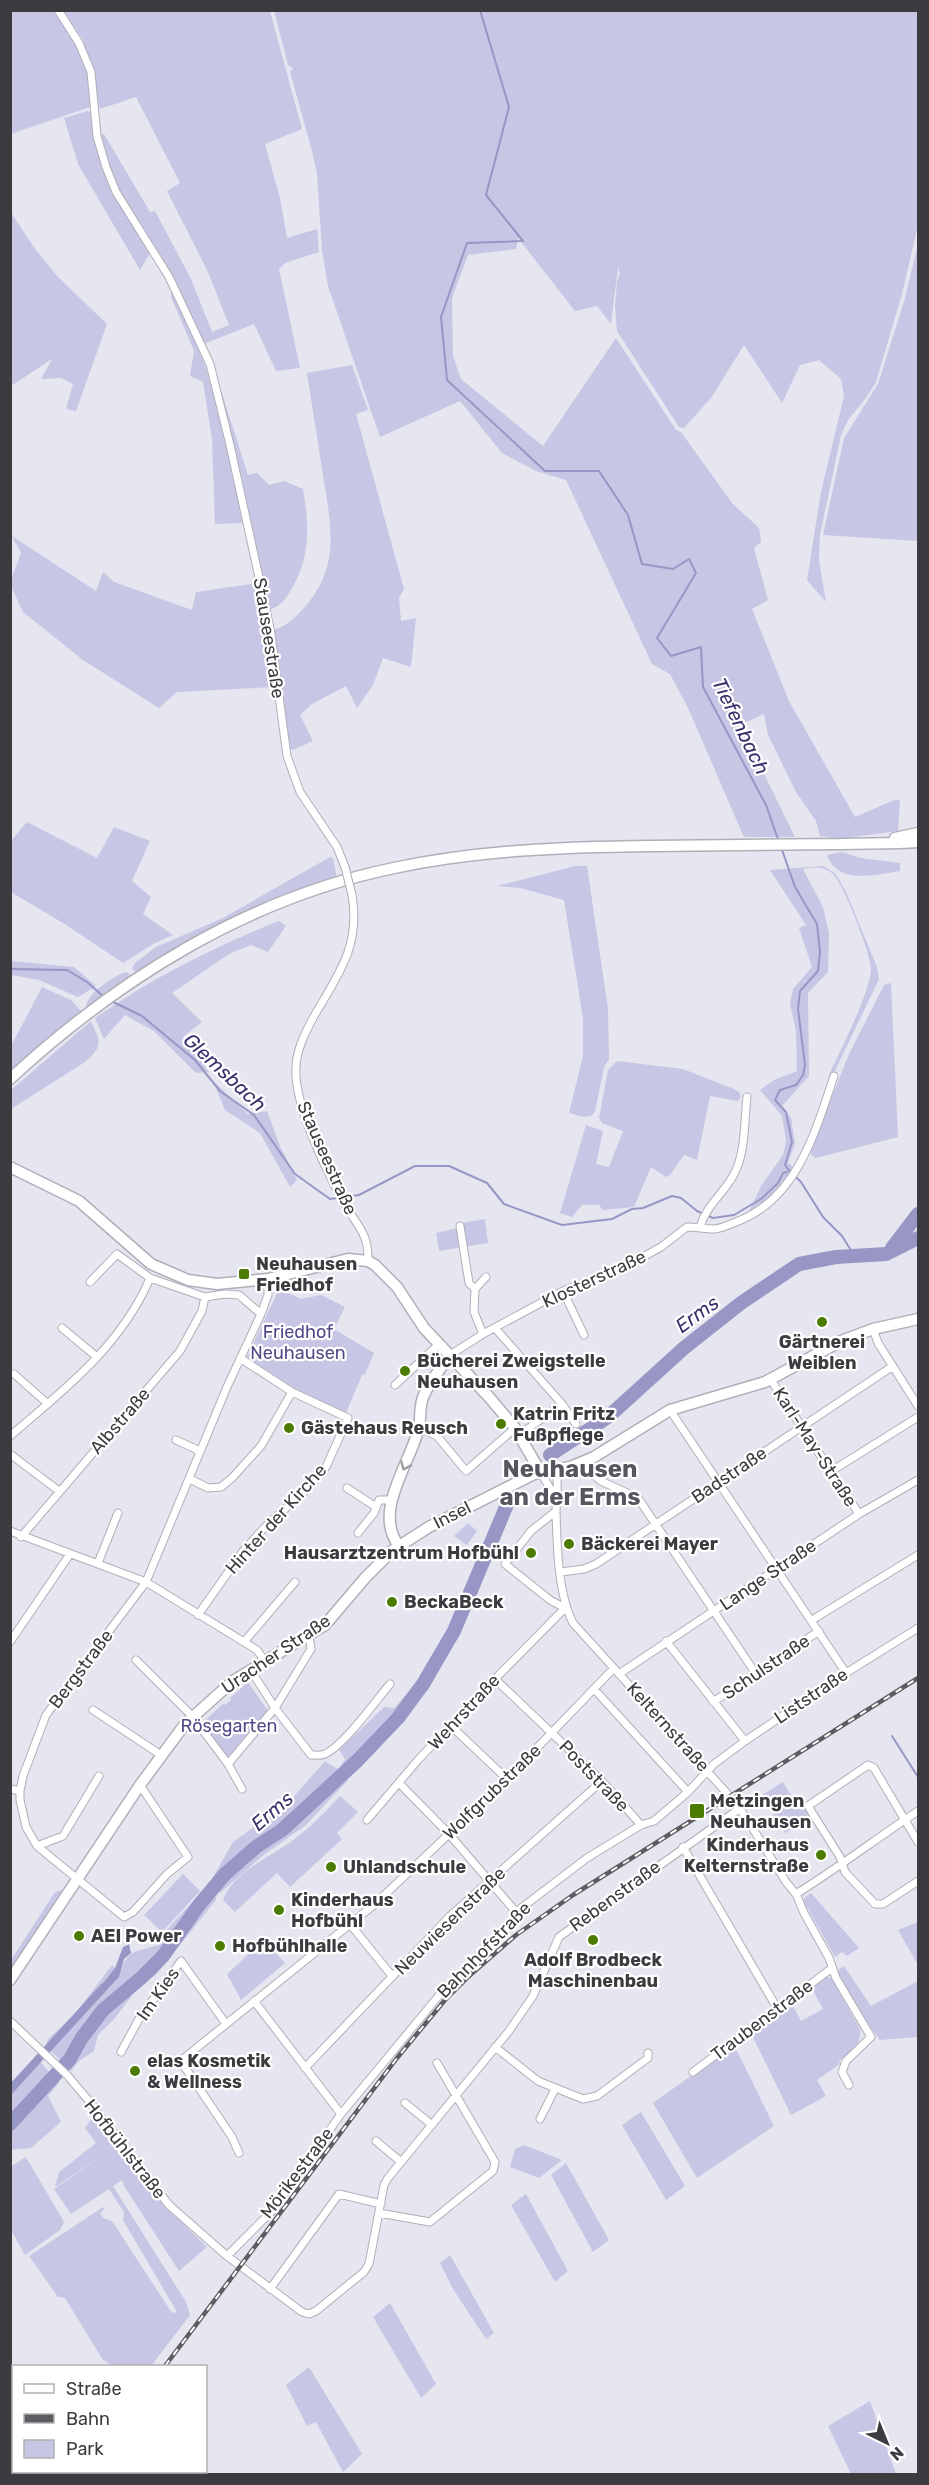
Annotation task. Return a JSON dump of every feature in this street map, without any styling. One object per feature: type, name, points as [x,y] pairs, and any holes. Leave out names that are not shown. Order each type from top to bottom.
[{"type":"street","name":"Stauseestraße","points":[[58,10],[79,43],[91,72],[97,136],[116,192],[169,277],[210,364],[270,628],[287,756],[300,792],[333,841],[345,867],[352,895],[354,922],[349,955],[303,1036],[296,1065],[297,1094],[302,1111],[342,1198],[366,1238],[368,1261]]},
{"type":"street","points":[[859,844],[918,833]]},
{"type":"street","points":[[10,1079],[111,995],[214,933],[261,911],[331,885],[391,868],[500,852],[624,847],[918,842]]},
{"type":"street","name":"Klosterstraße","points":[[450,1355],[483,1334],[563,1291],[623,1268],[661,1247],[687,1227],[701,1224],[716,1229],[756,1214],[780,1194],[796,1168],[815,1132],[834,1076]]},
{"type":"street","points":[[701,1224],[707,1210],[734,1175],[740,1156],[747,1096]]},
{"type":"street","points":[[10,1167],[79,1201],[136,1252],[162,1270],[203,1284],[268,1279],[348,1258],[368,1261],[397,1287],[424,1328],[489,1397],[517,1431],[557,1500]]},
{"type":"street","points":[[460,1226],[469,1283],[475,1289]]},
{"type":"street","points":[[90,1282],[117,1254],[150,1278],[205,1298],[225,1294],[239,1295],[261,1314]]},
{"type":"street","points":[[483,1334],[474,1312],[475,1289],[486,1277]]},
{"type":"street","points":[[10,1436],[77,1379],[97,1357],[127,1318],[150,1278]]},
{"type":"street","name":"Bergstraße","points":[[140,1785],[188,1857],[167,1874],[128,1916],[122,1915],[37,1846],[26,1827],[20,1800],[23,1776],[46,1715],[146,1582],[200,1451],[261,1314],[268,1296],[268,1279]]},
{"type":"street","points":[[563,1291],[584,1335]]},
{"type":"street","name":"Albstraße","points":[[21,1537],[180,1351],[202,1311],[205,1298]]},
{"type":"street","name":"Insel","points":[[399,1546],[429,1527],[528,1477],[583,1462],[617,1444],[670,1410],[771,1380],[841,1341],[873,1329],[918,1319]]},
{"type":"street","points":[[62,1328],[97,1357]]},
{"type":"street","points":[[495,1328],[562,1404],[576,1424]]},
{"type":"street","points":[[873,1329],[878,1343],[918,1404]]},
{"type":"street","points":[[395,1385],[439,1344]]},
{"type":"street","points":[[399,1546],[394,1540],[390,1526],[392,1500],[418,1428],[423,1396],[450,1355]]},
{"type":"street","points":[[190,1479],[208,1488],[221,1486],[232,1478],[261,1446],[292,1392],[240,1359]]},
{"type":"street","name":"Badstraße","points":[[561,1572],[592,1566],[893,1366]]},
{"type":"street","points":[[14,1374],[48,1404]]},
{"type":"street","name":"Karl-May-Straße","points":[[771,1380],[859,1514]]},
{"type":"street","name":"Hinter der Kirche","points":[[198,1615],[243,1551],[266,1526],[307,1489],[326,1467],[348,1418],[292,1392]]},
{"type":"street","points":[[418,1428],[437,1436],[466,1471],[517,1431],[562,1404]]},
{"type":"street","points":[[670,1410],[846,1673]]},
{"type":"street","points":[[830,1472],[918,1418]]},
{"type":"street","points":[[176,1440],[200,1451]]},
{"type":"street","points":[[10,1454],[59,1491]]},
{"type":"street","points":[[583,1462],[601,1481],[638,1498],[756,1674]]},
{"type":"street","name":"Kelternstraße","points":[[556,1470],[559,1487],[556,1511],[565,1608],[573,1623],[739,1809],[796,1894],[832,1968],[871,2037],[846,2061],[842,2072],[849,2085]]},
{"type":"street","name":"Lange Straße","points":[[617,1671],[714,1611],[859,1514],[918,1480]]},
{"type":"street","points":[[347,1488],[376,1508]]},
{"type":"street","points":[[358,1533],[379,1500],[392,1500]]},
{"type":"street","points":[[556,1511],[531,1531],[505,1564],[550,1600],[565,1608]]},
{"type":"street","points":[[98,1563],[118,1513]]},
{"type":"street","points":[[10,1531],[146,1582],[257,1650],[264,1660]]},
{"type":"street","name":"Uracher Straße","points":[[10,1980],[140,1785],[192,1716],[250,1669],[309,1636],[328,1622],[379,1562],[399,1546]]},
{"type":"street","points":[[10,1642],[70,1554]]},
{"type":"street","points":[[812,1620],[918,1555]]},
{"type":"street","points":[[244,1642],[295,1582]]},
{"type":"street","name":"Wehrstraße","points":[[367,1820],[400,1784],[402,1777],[565,1608]]},
{"type":"street","name":"Liststraße","points":[[708,1772],[745,1741],[918,1628]]},
{"type":"street","name":"Schulstraße","points":[[713,1702],[819,1631]]},
{"type":"street","points":[[228,1764],[275,1708],[311,1649],[309,1636]]},
{"type":"street","points":[[666,1641],[745,1741]]},
{"type":"street","points":[[136,1660],[192,1716],[228,1764],[242,1789]]},
{"type":"street","points":[[250,1669],[306,1751],[311,1755],[319,1756],[329,1751],[349,1732],[390,1684]]},
{"type":"street","name":"Wolfgrubstraße","points":[[226,2024],[350,1924],[507,1779],[594,1689],[617,1671]]},
{"type":"street","name":"Poststraße","points":[[495,1679],[602,1781],[641,1825]]},
{"type":"street","points":[[594,1689],[688,1792]]},
{"type":"street","points":[[93,1710],[161,1755]]},
{"type":"street","points":[[451,1726],[507,1779]]},
{"type":"street","points":[[918,1842],[874,1768],[868,1766],[808,1806],[846,1872],[875,1904],[883,1904],[918,1881]]},
{"type":"street","name":"Bahnhofstraße","points":[[341,2114],[441,1993],[513,1923],[516,1912],[587,1858],[641,1825],[654,1821],[708,1772]]},
{"type":"street","points":[[37,1846],[63,1836],[99,1776]]},
{"type":"street","name":"Neuwiesenstraße","points":[[305,2068],[450,1916],[602,1781]]},
{"type":"street","points":[[400,1784],[449,1833],[516,1912]]},
{"type":"street","points":[[10,1789],[20,1791]]},
{"type":"street","name":"Rebenstraße","points":[[241,2266],[302,2312],[309,2314],[316,2311],[364,2272],[369,2264],[384,2185],[529,2002],[559,1937],[739,1809]]},
{"type":"street","points":[[796,1894],[918,1811]]},
{"type":"street","points":[[683,1847],[777,2008]]},
{"type":"street","points":[[350,1924],[392,1977]]},
{"type":"street","name":"Im Kies","points":[[121,2052],[139,2019],[181,1962],[226,2024]]},
{"type":"street","name":"Traubenstraße","points":[[693,2072],[832,1968]]},
{"type":"street","name":"Mörikestraße","points":[[227,2256],[272,2211],[341,2114],[254,2001]]},
{"type":"street","name":"Hofbühlstraße","points":[[12,2024],[42,2050],[90,2101],[163,2198],[241,2266]]},
{"type":"street","points":[[226,2024],[182,2060],[235,2141],[239,2153]]},
{"type":"street","points":[[495,2047],[525,2072],[555,2089],[583,2099],[597,2096],[648,2058],[648,2053]]},
{"type":"street","points":[[379,2213],[430,2222],[493,2171],[495,2162],[437,2063]]},
{"type":"street","points":[[540,2119],[555,2089]]},
{"type":"street","points":[[405,2103],[432,2125]]},
{"type":"street","points":[[376,2141],[401,2162]]},
{"type":"street","points":[[270,2289],[339,2194],[381,2204]]},
{"type":"green space","points":[[10,11],[55,11],[75,44],[87,70],[92,96],[90,107],[11,134]]},
{"type":"green space","points":[[64,11],[270,11],[302,129],[265,144],[280,198],[287,238],[317,229],[319,252],[285,263],[279,269],[300,368],[276,371],[254,324],[204,344],[188,308],[118,190],[108,166],[100,134],[104,134],[150,212],[155,211],[191,279],[212,332],[229,325],[208,272],[167,191],[180,183],[136,97],[100,109],[83,40]]},
{"type":"green space","points":[[274,11],[918,11],[918,225],[902,294],[876,382],[848,420],[841,435],[820,535],[819,560],[826,602],[807,580],[821,492],[844,396],[841,379],[819,360],[800,365],[782,403],[744,345],[711,398],[684,428],[679,427],[617,331],[615,306],[620,273],[618,267],[611,324],[597,306],[575,311],[518,238],[516,249],[468,255],[452,298],[453,356],[461,379],[543,446],[616,338],[676,430],[681,432],[732,503],[759,528],[761,542],[754,548],[768,600],[752,609],[789,701],[855,817],[894,800],[900,800],[898,831],[838,839],[820,836],[816,821],[796,792],[768,735],[764,714],[740,725],[795,837],[744,837],[688,708],[670,674],[652,664],[566,480],[536,471],[502,453],[460,401],[380,437],[328,286],[322,251],[317,173],[290,72],[293,68],[288,65]]},
{"type":"green space","points":[[88,111],[92,114],[113,193],[150,253],[140,270],[78,164],[64,118]]},
{"type":"green space","points":[[10,211],[33,246],[57,276],[107,324],[76,411],[66,409],[73,384],[61,378],[41,379],[52,359],[11,386]]},
{"type":"green space","points":[[918,244],[918,541],[823,535],[844,438],[878,384],[905,298]]},
{"type":"green space","points":[[171,291],[197,345],[217,402],[245,520],[243,523],[215,524],[212,439],[203,382],[190,376],[194,351],[171,297]]},
{"type":"green space","points":[[212,362],[248,475],[257,473],[269,485],[284,481],[303,489],[307,540],[303,564],[285,599],[269,610],[241,474]]},
{"type":"green space","points":[[352,365],[368,410],[356,414],[404,589],[399,598],[401,621],[416,618],[411,667],[383,658],[373,685],[357,708],[346,686],[312,704],[300,715],[313,741],[293,750],[288,748],[273,630],[293,619],[316,593],[329,559],[330,542],[328,507],[307,373]]},
{"type":"green space","points":[[12,536],[96,591],[103,572],[114,582],[192,610],[196,592],[258,583],[275,687],[177,692],[159,708],[83,660],[23,612],[11,586],[11,579],[21,553]]},
{"type":"green space","points":[[27,822],[97,858],[114,827],[150,841],[132,881],[151,897],[143,914],[173,935],[153,944],[123,963],[11,892],[11,841]]},
{"type":"green space","points":[[842,852],[861,858],[900,863],[900,871],[869,876],[848,874],[839,871],[827,855]]},
{"type":"green space","points":[[330,857],[333,858],[337,878],[259,907],[209,931],[136,972],[132,969],[135,963],[156,947],[223,918]]},
{"type":"green space","points":[[575,866],[587,866],[608,1009],[609,1059],[604,1067],[595,1112],[587,1117],[569,1113],[583,1056],[583,1018],[564,900],[520,888],[497,886]]},
{"type":"green space","points":[[823,866],[836,874],[846,892],[877,967],[879,979],[833,1075],[829,1075],[861,1005],[870,978],[870,960],[862,934],[838,880],[822,868],[803,869],[823,907],[829,933],[828,972],[808,993],[809,1076],[782,1106],[791,1118],[795,1143],[788,1163],[793,1167],[773,1193],[748,1214],[761,1186],[783,1155],[786,1141],[782,1116],[760,1090],[774,1080],[797,1071],[796,1032],[790,1003],[793,989],[812,967],[799,928],[806,925],[770,870]]},
{"type":"green space","points":[[279,921],[286,926],[268,952],[251,945],[229,954],[172,993],[202,1022],[183,1037],[209,1072],[196,1073],[154,1031],[125,1015],[104,1039],[95,1018],[117,1003],[184,964]]},
{"type":"green space","points":[[10,961],[74,967],[96,986],[78,997],[39,980],[11,975]]},
{"type":"green space","points":[[126,972],[131,975],[86,1008],[90,997],[95,992],[108,981]]},
{"type":"green space","points":[[891,983],[898,1137],[816,1158],[810,1152],[849,1054],[884,985]]},
{"type":"green space","points":[[42,987],[71,1000],[81,1011],[11,1073],[11,1046]]},
{"type":"green space","points":[[91,1021],[98,1043],[91,1057],[11,1109],[11,1090]]},
{"type":"green space","points":[[617,1061],[683,1069],[734,1089],[741,1097],[738,1101],[710,1096],[697,1160],[684,1155],[670,1175],[666,1177],[651,1167],[634,1207],[603,1210],[599,1205],[582,1205],[572,1217],[560,1213],[586,1125],[603,1131],[596,1164],[609,1167],[623,1131],[602,1123],[599,1118],[608,1070]]},
{"type":"green space","points":[[213,1081],[248,1114],[267,1111],[280,1146],[297,1180],[290,1187],[260,1133],[225,1110]]},
{"type":"green space","points":[[485,1219],[488,1243],[439,1251],[436,1233],[458,1228],[464,1237],[462,1223]]},
{"type":"green space","name":"Friedhof Neuhausen","points":[[279,1289],[301,1299],[321,1295],[345,1307],[334,1329],[374,1353],[346,1413],[297,1390],[247,1357]]},
{"type":"green space","points":[[468,1523],[477,1531],[467,1545],[454,1536]]},
{"type":"green space","points":[[432,1665],[441,1666],[430,1687],[354,1773],[349,1774],[340,1767],[345,1759],[339,1750],[384,1707],[394,1708]]},
{"type":"green space","name":"Rösegarten","points":[[248,1682],[268,1711],[230,1755],[226,1756],[202,1723],[223,1704],[231,1700],[230,1698]]},
{"type":"green space","points":[[325,1761],[342,1772],[348,1780],[306,1825],[261,1857],[220,1893],[209,1884],[233,1842],[289,1802]]},
{"type":"green space","points":[[783,1782],[799,1809],[805,1810],[810,1818],[785,1833],[762,1795]]},
{"type":"green space","points":[[340,1796],[358,1812],[337,1833],[342,1839],[290,1887],[277,1873],[235,1912],[223,1900],[228,1890],[242,1874],[303,1833]]},
{"type":"green space","points":[[183,1874],[200,1891],[162,1932],[144,1915]]},
{"type":"green space","points":[[207,1886],[215,1895],[216,1900],[155,1976],[142,1982],[115,2018],[98,2035],[94,2051],[79,2061],[71,2071],[46,2046],[48,2039],[75,2014],[112,1965],[115,1968],[96,1992],[119,1977],[125,1961],[132,1954],[159,1945],[161,1936]]},
{"type":"green space","points":[[63,1890],[11,1968],[11,1960],[55,1892]]},
{"type":"green space","points":[[811,1893],[859,1948],[847,1956],[842,1952],[835,1957],[804,1902],[804,1898]]},
{"type":"green space","points":[[918,1922],[918,1965],[898,1930]]},
{"type":"green space","points":[[264,1940],[285,1963],[241,2000],[227,1974]]},
{"type":"green space","points":[[844,1966],[871,2006],[918,1981],[918,2037],[880,2040],[854,2005],[842,1984],[839,1969]]},
{"type":"green space","points":[[825,1976],[832,1979],[860,2029],[860,2035],[857,2044],[839,2061],[840,2064],[817,2080],[826,2096],[791,2115],[751,2033],[791,2002],[801,2021],[823,2009],[811,1987]]},
{"type":"green space","points":[[734,2045],[774,2126],[697,2178],[653,2103]]},
{"type":"green space","points":[[36,2057],[59,2083],[48,2096],[61,2122],[31,2148],[11,2150],[11,2083]]},
{"type":"green space","points":[[641,2112],[685,2186],[666,2200],[622,2125]]},
{"type":"green space","points":[[92,2118],[146,2185],[207,2247],[179,2271],[122,2180],[113,2186],[186,2302],[190,2315],[152,2365],[111,2365],[103,2360],[65,2298],[58,2297],[29,2256],[103,2207],[105,2209],[100,2213],[103,2218],[112,2221],[172,2313],[177,2312],[123,2220],[124,2212],[109,2189],[71,2214],[54,2189],[105,2154],[55,2187],[59,2172],[96,2143],[85,2128]]},
{"type":"green space","points":[[524,2145],[562,2160],[539,2178],[510,2167],[515,2149]]},
{"type":"green space","points":[[26,2157],[64,2222],[60,2230],[25,2255],[11,2230],[10,2167]]},
{"type":"green space","points":[[566,2163],[609,2240],[593,2252],[551,2175]]},
{"type":"green space","points":[[526,2194],[568,2271],[555,2282],[511,2205]]},
{"type":"green space","points":[[450,2255],[494,2333],[486,2339],[453,2289],[440,2263]]},
{"type":"green space","points":[[390,2303],[436,2384],[421,2398],[373,2317]]},
{"type":"green space","points":[[309,2367],[362,2454],[343,2472],[316,2422],[307,2426],[286,2385]]},
{"type":"green space","points":[[870,2401],[896,2474],[851,2474],[828,2426]]},
{"type":"shaded area","points":[[129,1944],[131,1953],[124,1959],[119,1977],[100,1997],[96,1992],[115,1968],[123,1947]]},
{"type":"waterway","name":"Tiefenbach","points":[[480,10],[509,107],[486,195],[523,241],[467,243],[441,317],[447,380],[545,471],[599,471],[628,515],[642,564],[673,569],[689,559],[696,573],[657,638],[671,656],[701,647],[703,687],[766,805],[779,842]]},
{"type":"waterway","name":"Tiefenbach","points":[[781,847],[795,887],[817,924],[820,952],[818,971],[800,991],[798,1009],[805,1065],[803,1075],[796,1085],[780,1090],[775,1100],[786,1112],[792,1142],[785,1165],[791,1173]]},
{"type":"waterway","name":"Glemsbach","points":[[10,969],[67,970],[87,982],[104,997]]},
{"type":"waterway","name":"Glemsbach","points":[[111,1001],[142,1016],[195,1060],[220,1091],[254,1115],[295,1174],[330,1199],[359,1195],[415,1166],[449,1166],[487,1183],[504,1204],[562,1225],[612,1219],[632,1209],[643,1208],[672,1196],[681,1198],[697,1211],[713,1218],[734,1215],[761,1199],[778,1183],[783,1173],[787,1172]]},
{"type":"waterway","name":"Tiefenbach","points":[[795,1176],[823,1217],[842,1236],[854,1255]]},
{"type":"waterway","name":"Erms","points":[[892,1248],[918,1214]]},
{"type":"waterway","name":"Erms","points":[[550,1455],[608,1417],[684,1348],[741,1303],[799,1264],[836,1257],[886,1254],[918,1238]]},
{"type":"waterway","name":"Erms","points":[[10,2124],[70,2059],[81,2039],[103,2010],[163,1956],[199,1905],[225,1874],[256,1847],[282,1830],[357,1761],[398,1718],[423,1684],[454,1631],[511,1495]]},
{"type":"waterway","points":[[892,1736],[918,1777]]},
{"type":"waterway","points":[[10,2090],[104,1987]]},
{"type":"railway","points":[[166,2365],[397,2058],[445,2000],[469,1976],[516,1935],[573,1895],[918,1678]]},
{"type":"place","name":"Neuhausen Friedhof","points":[[244,1274]]},
{"type":"place","name":"Gärtnerei Weiblen","points":[[822,1322]]},
{"type":"place","name":"Bücherei Zweigstelle Neuhausen","points":[[405,1371]]},
{"type":"place","name":"Katrin Fritz Fußpflege","points":[[501,1424]]},
{"type":"place","name":"Gästehaus Reusch","points":[[289,1428]]},
{"type":"place","name":"Bäckerei Mayer","points":[[569,1544]]},
{"type":"place","name":"Hausarztzentrum Hofbühl","points":[[531,1553]]},
{"type":"place","name":"BeckaBeck","points":[[392,1602]]},
{"type":"place","name":"Metzingen Neuhausen","points":[[697,1811]]},
{"type":"place","name":"Kinderhaus Kelternstraße","points":[[821,1855]]},
{"type":"place","name":"Uhlandschule","points":[[331,1867]]},
{"type":"place","name":"Kinderhaus Hofbühl","points":[[279,1910]]},
{"type":"place","name":"AEI Power","points":[[79,1936]]},
{"type":"place","name":"Adolf Brodbeck Maschinenbau","points":[[593,1940]]},
{"type":"place","name":"Hofbühlhalle","points":[[220,1946]]},
{"type":"place","name":"elas Kosmetik & Wellness","points":[[135,2071]]},
{"type":"district","name":"Neuhausen an der Erms","points":[[570,1483]]}]
